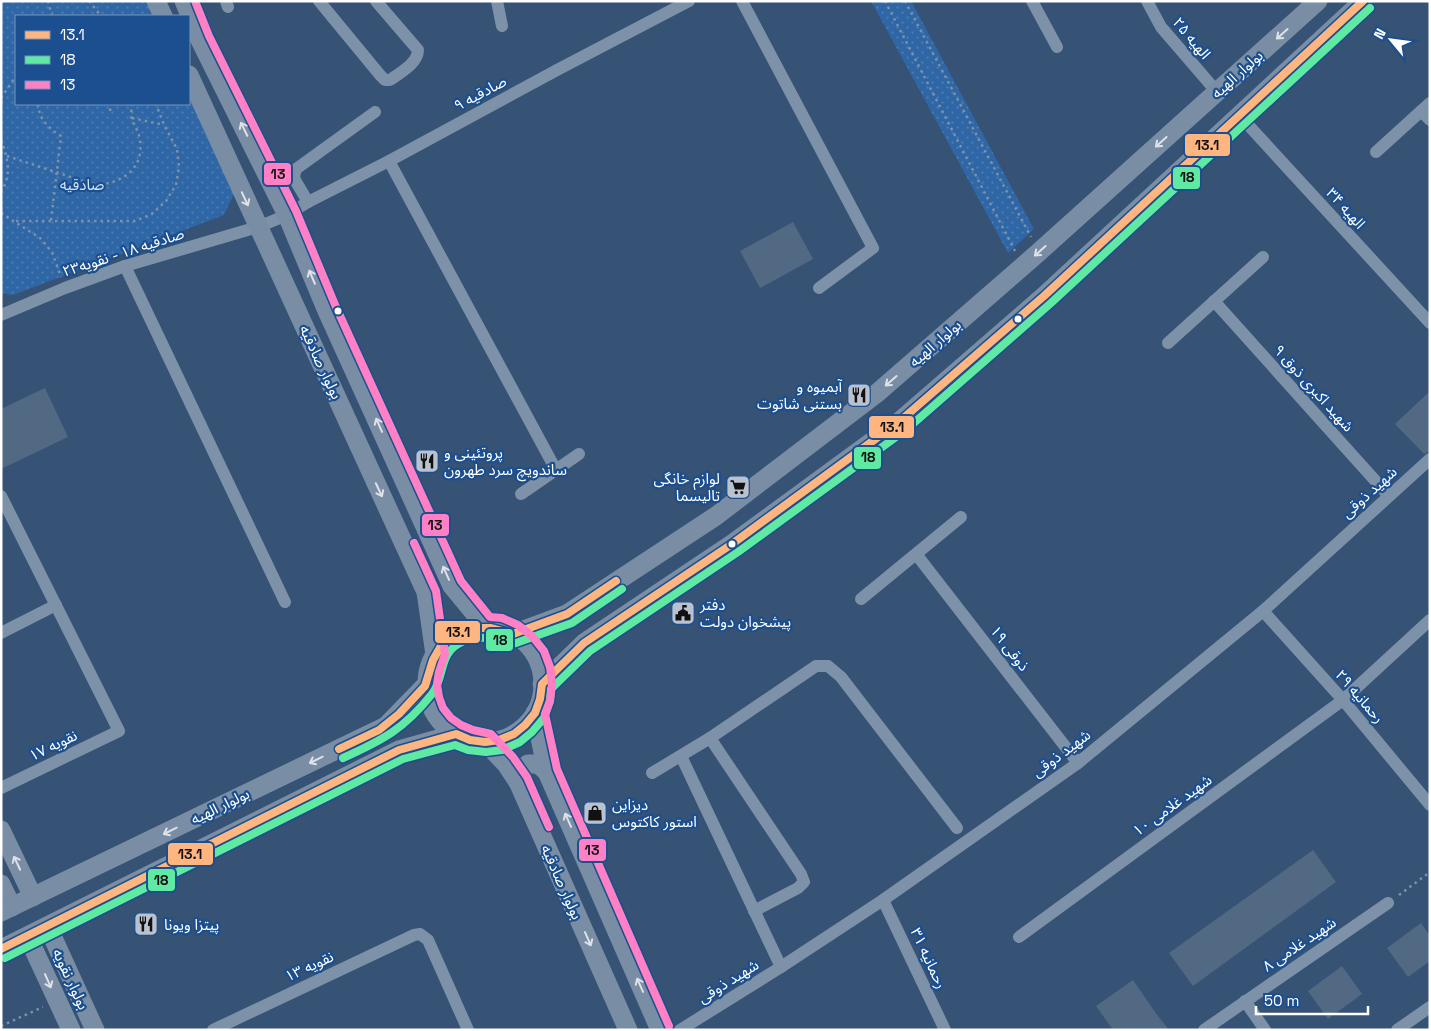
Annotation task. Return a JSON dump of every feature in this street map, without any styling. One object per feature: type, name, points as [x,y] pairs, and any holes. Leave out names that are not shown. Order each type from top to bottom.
[{"type":"main road","points":[[156,1],[162,15]]},
{"type":"main road","name":"بولوار صادقیه","points":[[184,1],[190,15]]},
{"type":"main road","name":"بولوار الهیه","points":[[513,634],[567,614],[716,516],[876,394],[1039,252],[1318,1]]},
{"type":"main road","name":"بولوار الهیه","points":[[542,684],[584,643],[732,544],[900,421],[1044,296],[1363,1]]},
{"type":"main road","name":"بولوار صادقیه","points":[[190,16],[200,40],[287,215],[327,311],[452,586],[485,626]]},
{"type":"main road","name":"بولوار صادقیه","points":[[190,77],[426,592],[434,655]]},
{"type":"main road","points":[[1218,92],[1239,115]]},
{"type":"main road","points":[[485,626],[499,628],[513,634],[526,643],[540,669],[542,684],[540,699],[534,713],[525,725],[514,734],[500,740],[485,742],[470,740],[456,734],[444,725],[434,713],[429,699],[427,684],[429,669],[434,655],[444,643],[456,634],[470,628],[485,626]]},
{"type":"main road","name":"بولوار الهیه","points":[[7,909],[386,726],[427,684]]},
{"type":"main road","name":"بولوار صادقیه","points":[[534,713],[547,772],[660,1030]]},
{"type":"main road","name":"بولوار الهیه","points":[[1,949],[399,750],[456,734]]},
{"type":"main road","name":"بولوار صادقیه","points":[[485,742],[506,764],[518,782],[628,1030]]},
{"type":"main road","points":[[518,782],[521,770],[528,764],[538,764],[547,772]]},
{"type":"main road","points":[[1,830],[32,897]]},
{"type":"main road","points":[[1,884],[7,909]]},
{"type":"main road","name":"بولوار نقویه","points":[[48,927],[94,1030]]},
{"type":"main road","name":"بولوار نقویه","points":[[28,937],[71,1030]]},
{"type":"street","points":[[319,1],[380,75],[385,80],[390,80],[415,60],[418,56],[418,50],[376,1]]},
{"type":"street","points":[[497,1],[502,26]]},
{"type":"street","name":"صادقیه ۹","points":[[287,215],[548,74],[690,1]]},
{"type":"street","points":[[742,1],[873,248],[819,288]]},
{"type":"street","points":[[1032,1],[1057,47]]},
{"type":"street","name":"الهیه ۲۵","points":[[1147,1],[1161,27],[1218,92]]},
{"type":"street","points":[[1376,152],[1427,111]]},
{"type":"street","points":[[308,202],[295,180],[296,169],[375,112]]},
{"type":"street","name":"الهیه ۳۴","points":[[1239,115],[1430,323]]},
{"type":"street","points":[[389,161],[556,470]]},
{"type":"street","name":"صادقیه ۱۸ - نقویه۲۳","points":[[1,315],[65,288],[125,266],[258,227],[287,215]]},
{"type":"street","points":[[1168,343],[1263,257]]},
{"type":"street","points":[[125,266],[285,602]]},
{"type":"street","name":"شهید اکبری ذوق ۹","points":[[1214,301],[1389,496]]},
{"type":"street","points":[[521,494],[579,454]]},
{"type":"street","name":"شهید ذوقی","points":[[680,1030],[883,900],[1078,762],[1263,610],[1430,459]]},
{"type":"street","points":[[1,496],[56,605],[1,633]]},
{"type":"street","points":[[861,599],[961,517]]},
{"type":"street","name":"ذوقی ۱۹","points":[[916,554],[1078,762]]},
{"type":"street","name":"نقویه ۱۷","points":[[1,788],[119,731],[56,605]]},
{"type":"street","name":"رحمانیه ۲۹","points":[[1263,610],[1343,700],[1430,805]]},
{"type":"street","name":"شهید غلامی ۱۰","points":[[1019,937],[1343,700],[1430,620]]},
{"type":"street","points":[[652,773],[710,738],[816,666],[828,666],[841,677],[957,828]]},
{"type":"street","points":[[710,738],[801,874],[804,882],[754,911]]},
{"type":"street","points":[[681,756],[781,967]]},
{"type":"street","name":"رحمانیه ۳۱","points":[[883,900],[945,1030]]},
{"type":"street","name":"شهید غلامی ۸","points":[[1204,1030],[1388,903]]},
{"type":"street","name":"نقویه ۱۳","points":[[213,1030],[414,935],[420,934],[428,940],[468,1030]]},
{"type":"street","points":[[1245,1001],[1265,1030]]},
{"type":"street","points":[[1397,1030],[1430,1006]]},
{"type":"path","points":[[48,1],[52,15]]},
{"type":"path","points":[[89,1],[100,15]]},
{"type":"path","points":[[885,1],[1023,266]]},
{"type":"path","points":[[905,1],[1039,252]]},
{"type":"path","points":[[1,98],[15,77]]},
{"type":"path","points":[[38,105],[42,120],[50,130],[61,136],[51,221]]},
{"type":"path","points":[[110,111],[111,105]]},
{"type":"path","points":[[8,156],[95,185],[109,184],[122,179],[132,170],[139,158],[141,144],[138,130],[131,118],[132,105]]},
{"type":"path","points":[[16,222],[136,221],[152,214],[166,201],[176,185],[179,167],[177,149],[164,125],[156,105]]},
{"type":"path","points":[[131,118],[164,125]]},
{"type":"path","points":[[1,140],[8,156],[8,173],[5,186],[1,192]]},
{"type":"path","points":[[1,213],[40,238],[52,252],[65,288]]},
{"type":"path","points":[[1388,903],[1430,872]]},
{"type":"path","points":[[1,1026],[57,1000]]},
{"type":"green space","name":"صادقیه","points":[[1,1],[146,1],[153,15],[15,15],[15,105],[190,105],[190,97],[235,192],[224,215],[13,295],[1,293]]},
{"type":"green space","points":[[871,1],[911,1],[1034,229],[1008,253]]},
{"type":"building","points":[[793,222],[813,259],[760,288],[740,251]]},
{"type":"building","points":[[45,388],[68,437],[1,469],[1,409]]},
{"type":"building","points":[[1430,391],[1430,451],[1424,454],[1395,424]]},
{"type":"building","points":[[1313,850],[1336,882],[1193,986],[1169,953]]},
{"type":"building","points":[[1421,923],[1430,936],[1430,961],[1408,977],[1387,948]]},
{"type":"building","points":[[1342,966],[1362,994],[1328,1019],[1308,991]]},
{"type":"building","points":[[1133,980],[1169,1030],[1113,1030],[1096,1006]]},
{"type":"transit line","name":"13","points":[[195,1],[209,36],[296,211],[336,307],[461,581],[490,617],[502,618],[518,625],[532,636],[544,651],[550,667],[552,684],[550,701],[545,714],[557,769],[669,1026]]},
{"type":"transit line","name":"13.1","points":[[1,949],[399,750],[456,734],[470,740],[485,742],[499,740],[514,734],[535,713],[540,699],[542,684],[584,643],[732,544],[900,421],[1044,296],[1363,1]]},
{"type":"transit line","name":"18","points":[[5,958],[403,759],[455,745],[468,750],[486,752],[502,750],[520,742],[544,718],[550,701],[551,689],[590,651],[738,552],[907,429],[1051,303],[1370,8]]},
{"type":"transit line","name":"13","points":[[414,543],[436,591],[445,654],[437,684],[443,708],[451,718],[461,725],[491,734],[513,757],[527,777],[549,827]]},
{"type":"transit line","name":"13.1","points":[[339,749],[379,730],[399,714],[425,686],[433,660],[441,646],[458,632],[491,628],[513,634],[567,614],[616,581]]},
{"type":"transit line","name":"18","points":[[343,758],[381,739],[412,716],[432,694],[446,658],[455,646],[464,641],[481,638],[516,643],[572,623],[622,589]]},
{"type":"place","name":"آبمیوه و بستنی شاتوت","points":[[859,395]]},
{"type":"place","name":"پروتئینی و ساندویچ سرد طهرون","points":[[427,461]]},
{"type":"place","name":"لوازم خانگی تالیسما","points":[[738,487]]},
{"type":"place","name":"دفتر پیشخوان دولت","points":[[683,613]]},
{"type":"place","name":"دیزاین استور کاکتوس","points":[[595,813]]},
{"type":"place","name":"پیتزا ویونا","points":[[146,924]]}]
